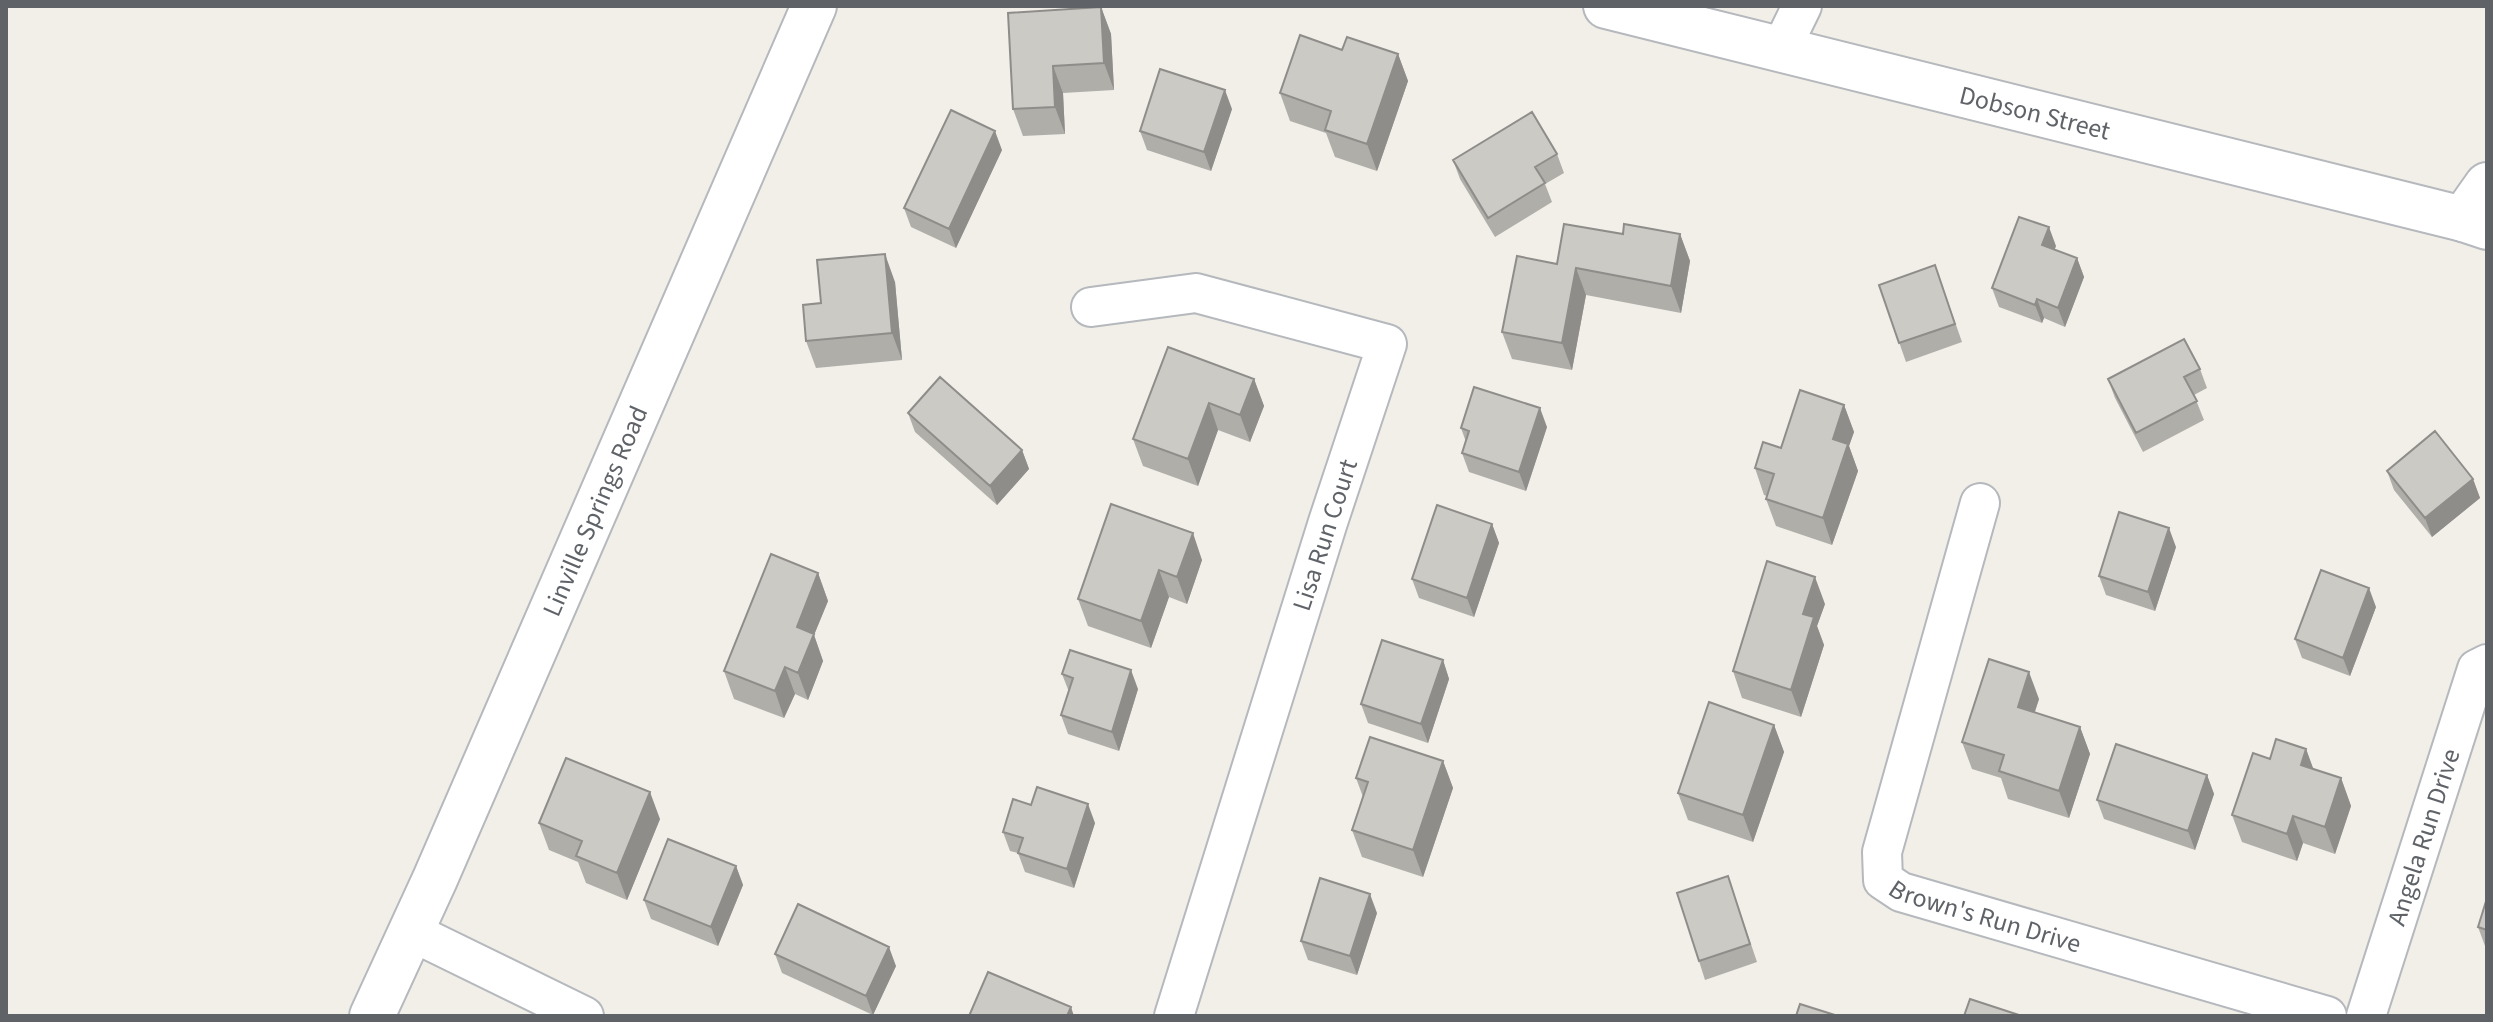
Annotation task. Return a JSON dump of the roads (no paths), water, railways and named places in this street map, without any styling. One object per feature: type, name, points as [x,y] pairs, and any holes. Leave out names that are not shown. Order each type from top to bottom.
[{"type":"street","name":"Linville Springs Road","points":[[372,1016],[412,932],[814,6]]},
{"type":"street","name":"Dobson Street","points":[[1606,6],[2479,210]]},
{"type":"street","points":[[1781,49],[1802,6]]},
{"type":"street","name":"Lisa Run Court","points":[[1091,307],[1196,293],[1387,344],[1328,522],[1174,1016]]},
{"type":"street","name":"Brown's Run Drive","points":[[1980,503],[1882,852],[1883,880],[1901,892],[2327,1016]]},
{"type":"street","name":"Angela Run Drive","points":[[2366,1016],[2477,669],[2487,664]]},
{"type":"street","points":[[412,932],[584,1016]]}]
